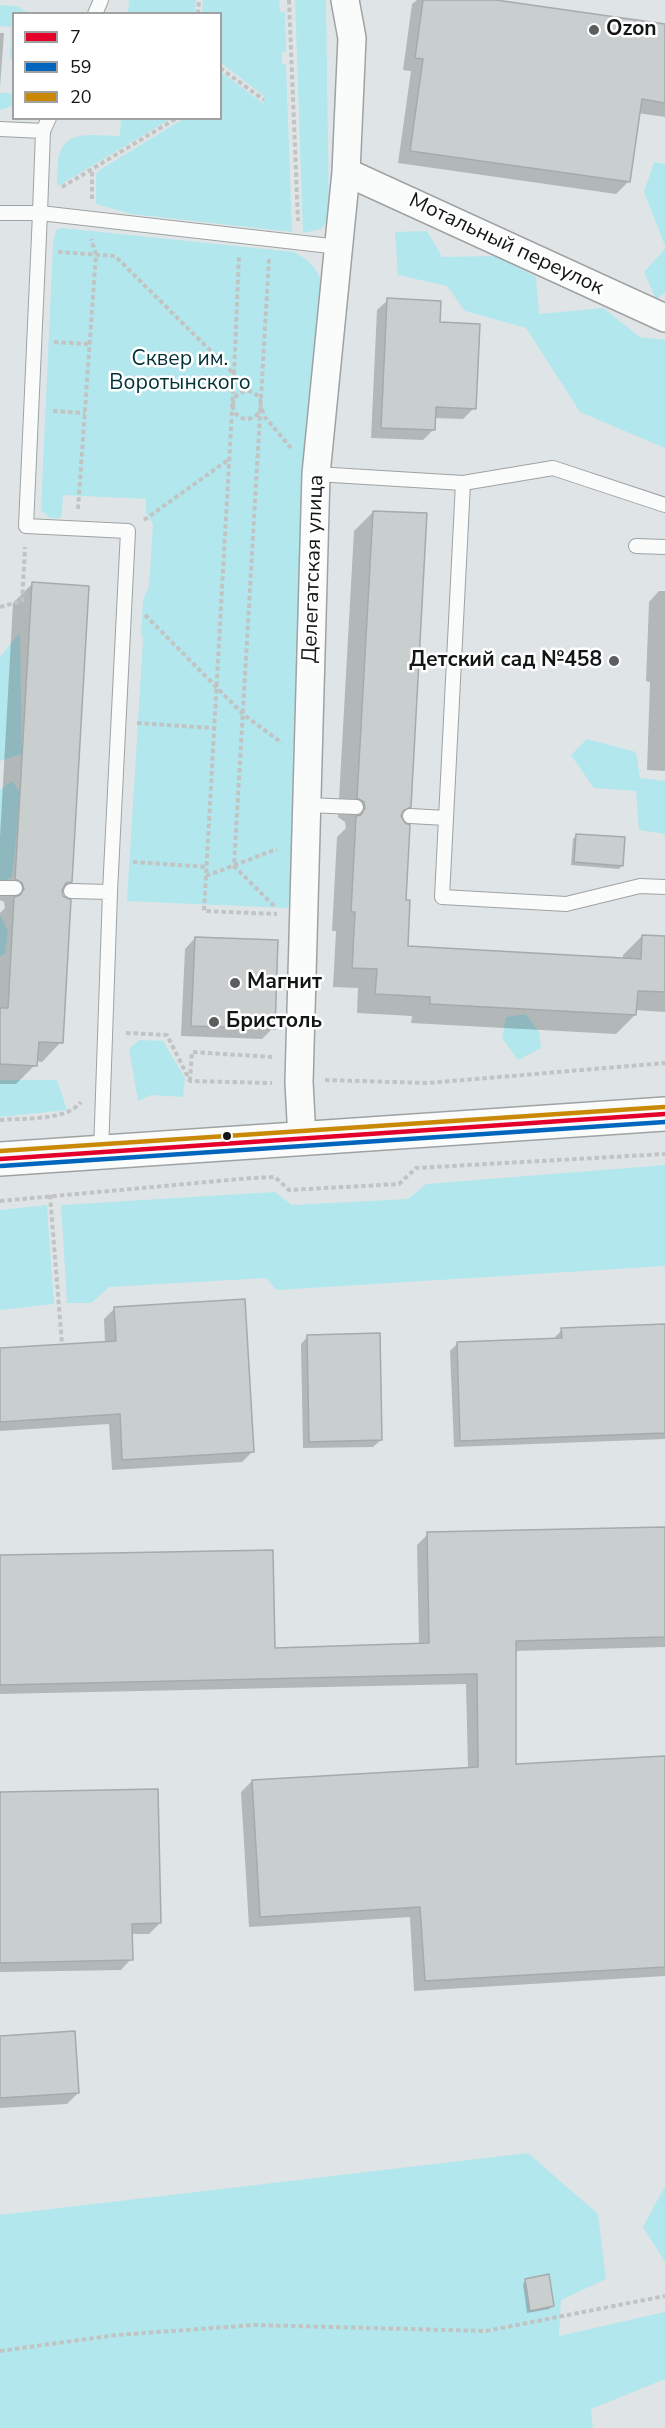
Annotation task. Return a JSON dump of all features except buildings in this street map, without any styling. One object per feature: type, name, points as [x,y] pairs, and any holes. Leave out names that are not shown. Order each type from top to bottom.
[{"type":"street","name":"Делегатская улица","points":[[302,1139],[299,1082],[316,474],[346,172],[352,38],[345,0]]},
{"type":"street","name":"Мотальный переулок","points":[[346,172],[665,318]]},
{"type":"street","points":[[0,1159],[665,1114]]},
{"type":"lane","points":[[0,129],[46,125],[26,526],[128,531],[100,1152]]},
{"type":"lane","points":[[0,213],[41,206],[339,247]]},
{"type":"lane","points":[[316,474],[463,483],[553,468],[665,505]]},
{"type":"lane","points":[[463,483],[442,897],[566,904],[640,886],[665,887]]},
{"type":"lane","points":[[636,546],[665,547]]},
{"type":"lane","points":[[306,805],[356,807]]},
{"type":"lane","points":[[410,816],[446,818]]},
{"type":"lane","points":[[0,888],[15,888]]},
{"type":"lane","points":[[71,891],[110,892]]},
{"type":"path","points":[[239,252],[204,911],[282,915],[234,866],[269,255],[299,258],[289,0]]},
{"type":"path","points":[[222,69],[264,100]]},
{"type":"path","points":[[41,206],[92,170],[174,120]]},
{"type":"path","points":[[92,170],[92,202]]},
{"type":"path","points":[[77,529],[96,254],[90,235],[102,237]]},
{"type":"path","points":[[58,244],[58,252],[115,256],[234,374]]},
{"type":"path","points":[[35,341],[90,344]]},
{"type":"path","points":[[261,405],[255,416],[246,419],[238,416],[232,404],[235,396],[247,391],[255,394],[261,405],[264,416],[304,464],[316,474]]},
{"type":"path","points":[[31,410],[85,413]]},
{"type":"path","points":[[128,531],[229,459]]},
{"type":"path","points":[[0,607],[22,601],[26,526]]},
{"type":"path","points":[[126,595],[243,715],[308,761]]},
{"type":"path","points":[[119,722],[214,728]]},
{"type":"path","points":[[206,876],[306,837]]},
{"type":"path","points":[[112,861],[207,867]]},
{"type":"path","points":[[105,1032],[167,1035],[190,1081]]},
{"type":"path","points":[[190,1081],[192,1052],[278,1057]]},
{"type":"path","points":[[190,1081],[245,1084],[317,1080],[428,1083],[665,1063]]},
{"type":"path","points":[[0,1120],[66,1114],[76,1109],[85,1097]]},
{"type":"path","points":[[0,1201],[275,1177],[289,1191],[399,1184],[416,1168],[665,1154]]},
{"type":"path","points":[[50,1195],[62,1344]]},
{"type":"path","points":[[0,2351],[116,2335],[255,2325],[486,2331],[665,2296]]},
{"type":"green space","points":[[129,0],[196,0],[195,12],[128,12]]},
{"type":"green space","points":[[203,0],[279,0],[280,12],[285,12],[286,52],[282,53],[282,64],[286,64],[292,232],[132,214],[96,204],[98,171],[181,120],[222,120],[222,73],[264,104],[264,96],[222,64],[222,12],[202,12]]},
{"type":"green space","points":[[295,0],[326,0],[329,219],[321,229],[303,233]]},
{"type":"green space","points":[[0,5],[17,6],[27,12],[12,12],[12,59],[10,58],[11,27],[0,26]]},
{"type":"green space","points":[[0,93],[12,93],[12,106],[0,110]]},
{"type":"green space","points":[[121,120],[168,120],[58,186],[58,162],[60,151],[65,143],[81,136],[120,136]]},
{"type":"green space","points":[[654,162],[665,164],[665,246],[644,192]]},
{"type":"green space","name":"Сквер им. Воротынского","points":[[62,228],[294,252],[310,264],[321,281],[302,490],[291,902],[287,908],[127,901],[143,639],[141,636],[143,600],[149,586],[153,524],[146,513],[146,499],[63,495],[60,518],[50,518],[41,510],[53,244],[56,230]]},
{"type":"green space","points":[[427,231],[442,257],[497,256],[536,277],[539,314],[603,308],[640,337],[665,340],[665,448],[580,412],[526,328],[465,311],[447,286],[398,275],[395,232]]},
{"type":"green space","points":[[665,249],[665,293],[656,299],[644,272]]},
{"type":"green space","points":[[20,632],[22,754],[0,761],[0,657]]},
{"type":"green space","points":[[587,739],[636,752],[640,778],[665,781],[665,834],[639,830],[636,791],[594,788],[571,755]]},
{"type":"green space","points":[[12,781],[21,793],[12,877],[0,883],[0,790]]},
{"type":"green space","points":[[0,915],[8,931],[5,954],[0,956]]},
{"type":"green space","points":[[526,1014],[539,1032],[541,1048],[518,1060],[502,1038],[506,1017]]},
{"type":"green space","points":[[139,1040],[163,1041],[185,1078],[183,1097],[151,1095],[138,1101],[129,1049]]},
{"type":"green space","points":[[0,1080],[57,1080],[67,1110],[0,1117]]},
{"type":"green space","points":[[665,1165],[665,1266],[276,1290],[266,1278],[109,1287],[91,1303],[67,1303],[61,1205],[275,1192],[292,1205],[408,1199],[426,1184]]},
{"type":"green space","points":[[47,1205],[54,1304],[0,1310],[0,1210]]},
{"type":"green space","points":[[528,2153],[598,2214],[606,2279],[561,2300],[559,2336],[665,2312],[665,2379],[591,2409],[593,2428],[0,2428],[0,2215]]},
{"type":"green space","points":[[665,2186],[665,2262],[643,2227]]},
{"type":"transit line","name":"20","points":[[0,1151],[664,1107]]},
{"type":"transit line","name":"7","points":[[0,1159],[665,1114]]},
{"type":"transit line","name":"59","points":[[1,1166],[665,1122]]},
{"type":"place","name":"Ozon","points":[[594,30]]},
{"type":"place","name":"Детский сад №458","points":[[614,661]]},
{"type":"place","name":"Магнит","points":[[235,983]]},
{"type":"place","name":"Бристоль","points":[[214,1022]]}]
